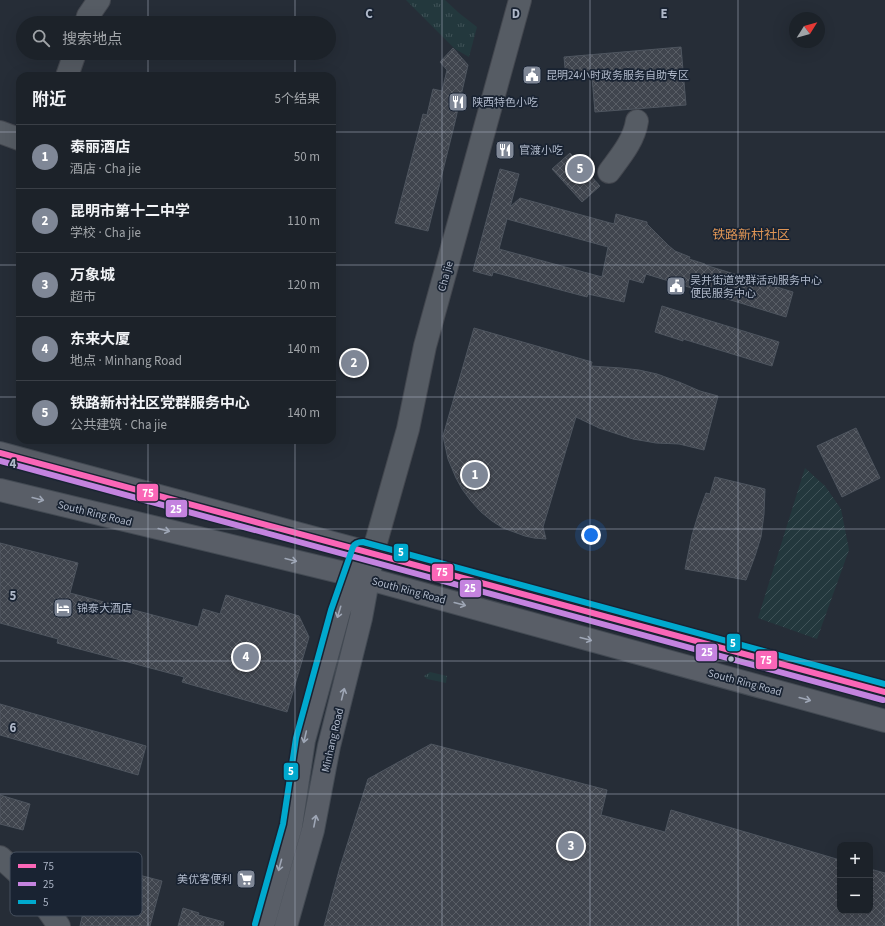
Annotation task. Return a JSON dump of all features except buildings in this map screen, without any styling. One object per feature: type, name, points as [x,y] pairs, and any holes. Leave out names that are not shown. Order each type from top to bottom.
[{"type":"main road","points":[[0,453],[885,692]]},
{"type":"main road","name":"South Ring Road","points":[[0,490],[360,577],[885,721]]},
{"type":"main road","name":"Minhang Road","points":[[263,926],[291,826],[304,740],[339,612],[360,577],[367,552]]},
{"type":"main road","name":"Minhang Road","points":[[286,926],[313,830],[329,746],[361,618],[360,577]]},
{"type":"street","points":[[88,16],[100,0]]},
{"type":"street","name":"Cha jie","points":[[367,552],[413,343],[507,0]]},
{"type":"street","name":"Cha jie","points":[[367,552],[408,429],[425,346],[520,0]]},
{"type":"street","points":[[68,72],[73,60]]},
{"type":"street","points":[[609,172],[632,137],[636,129],[637,121]]},
{"type":"street","points":[[0,132],[16,138]]},
{"type":"street","points":[[0,857],[10,866]]},
{"type":"street","points":[[52,916],[59,926]]},
{"type":"green space","points":[[406,0],[445,0],[477,27],[469,57],[455,49]]},
{"type":"green space","points":[[805,468],[825,486],[841,509],[849,550],[817,639],[758,618]]},
{"type":"green space","points":[[430,672],[447,676],[446,683],[427,679],[424,676]]},
{"type":"transit line","name":"75","points":[[0,453],[885,692]]},
{"type":"transit line","name":"25","points":[[0,461],[883,700]]},
{"type":"transit line","name":"5","points":[[255,924],[283,824],[296,738],[331,610],[353,547],[357,543],[363,542],[885,684]]},
{"type":"place","name":"昆明24小时政务服务自助专区","points":[[532,75]]},
{"type":"place","name":"陕西特色小吃","points":[[458,102]]},
{"type":"place","name":"官渡小吃","points":[[505,150]]},
{"type":"place","name":"铁路新村社区党群服务中心","points":[[580,169]]},
{"type":"place","name":"吴井街道党群活动服务中心 便民服务中心","points":[[676,286]]},
{"type":"place","name":"昆明市第十二中学","points":[[354,363]]},
{"type":"place","name":"泰丽酒店","points":[[475,475]]},
{"type":"place","name":"锦泰大酒店","points":[[63,608]]},
{"type":"place","name":"东来大厦","points":[[246,657]]},
{"type":"place","name":"万象城","points":[[571,846]]},
{"type":"place","name":"美优客便利","points":[[246,879]]},
{"type":"district","name":"铁路新村社区","points":[[751,234]]}]
